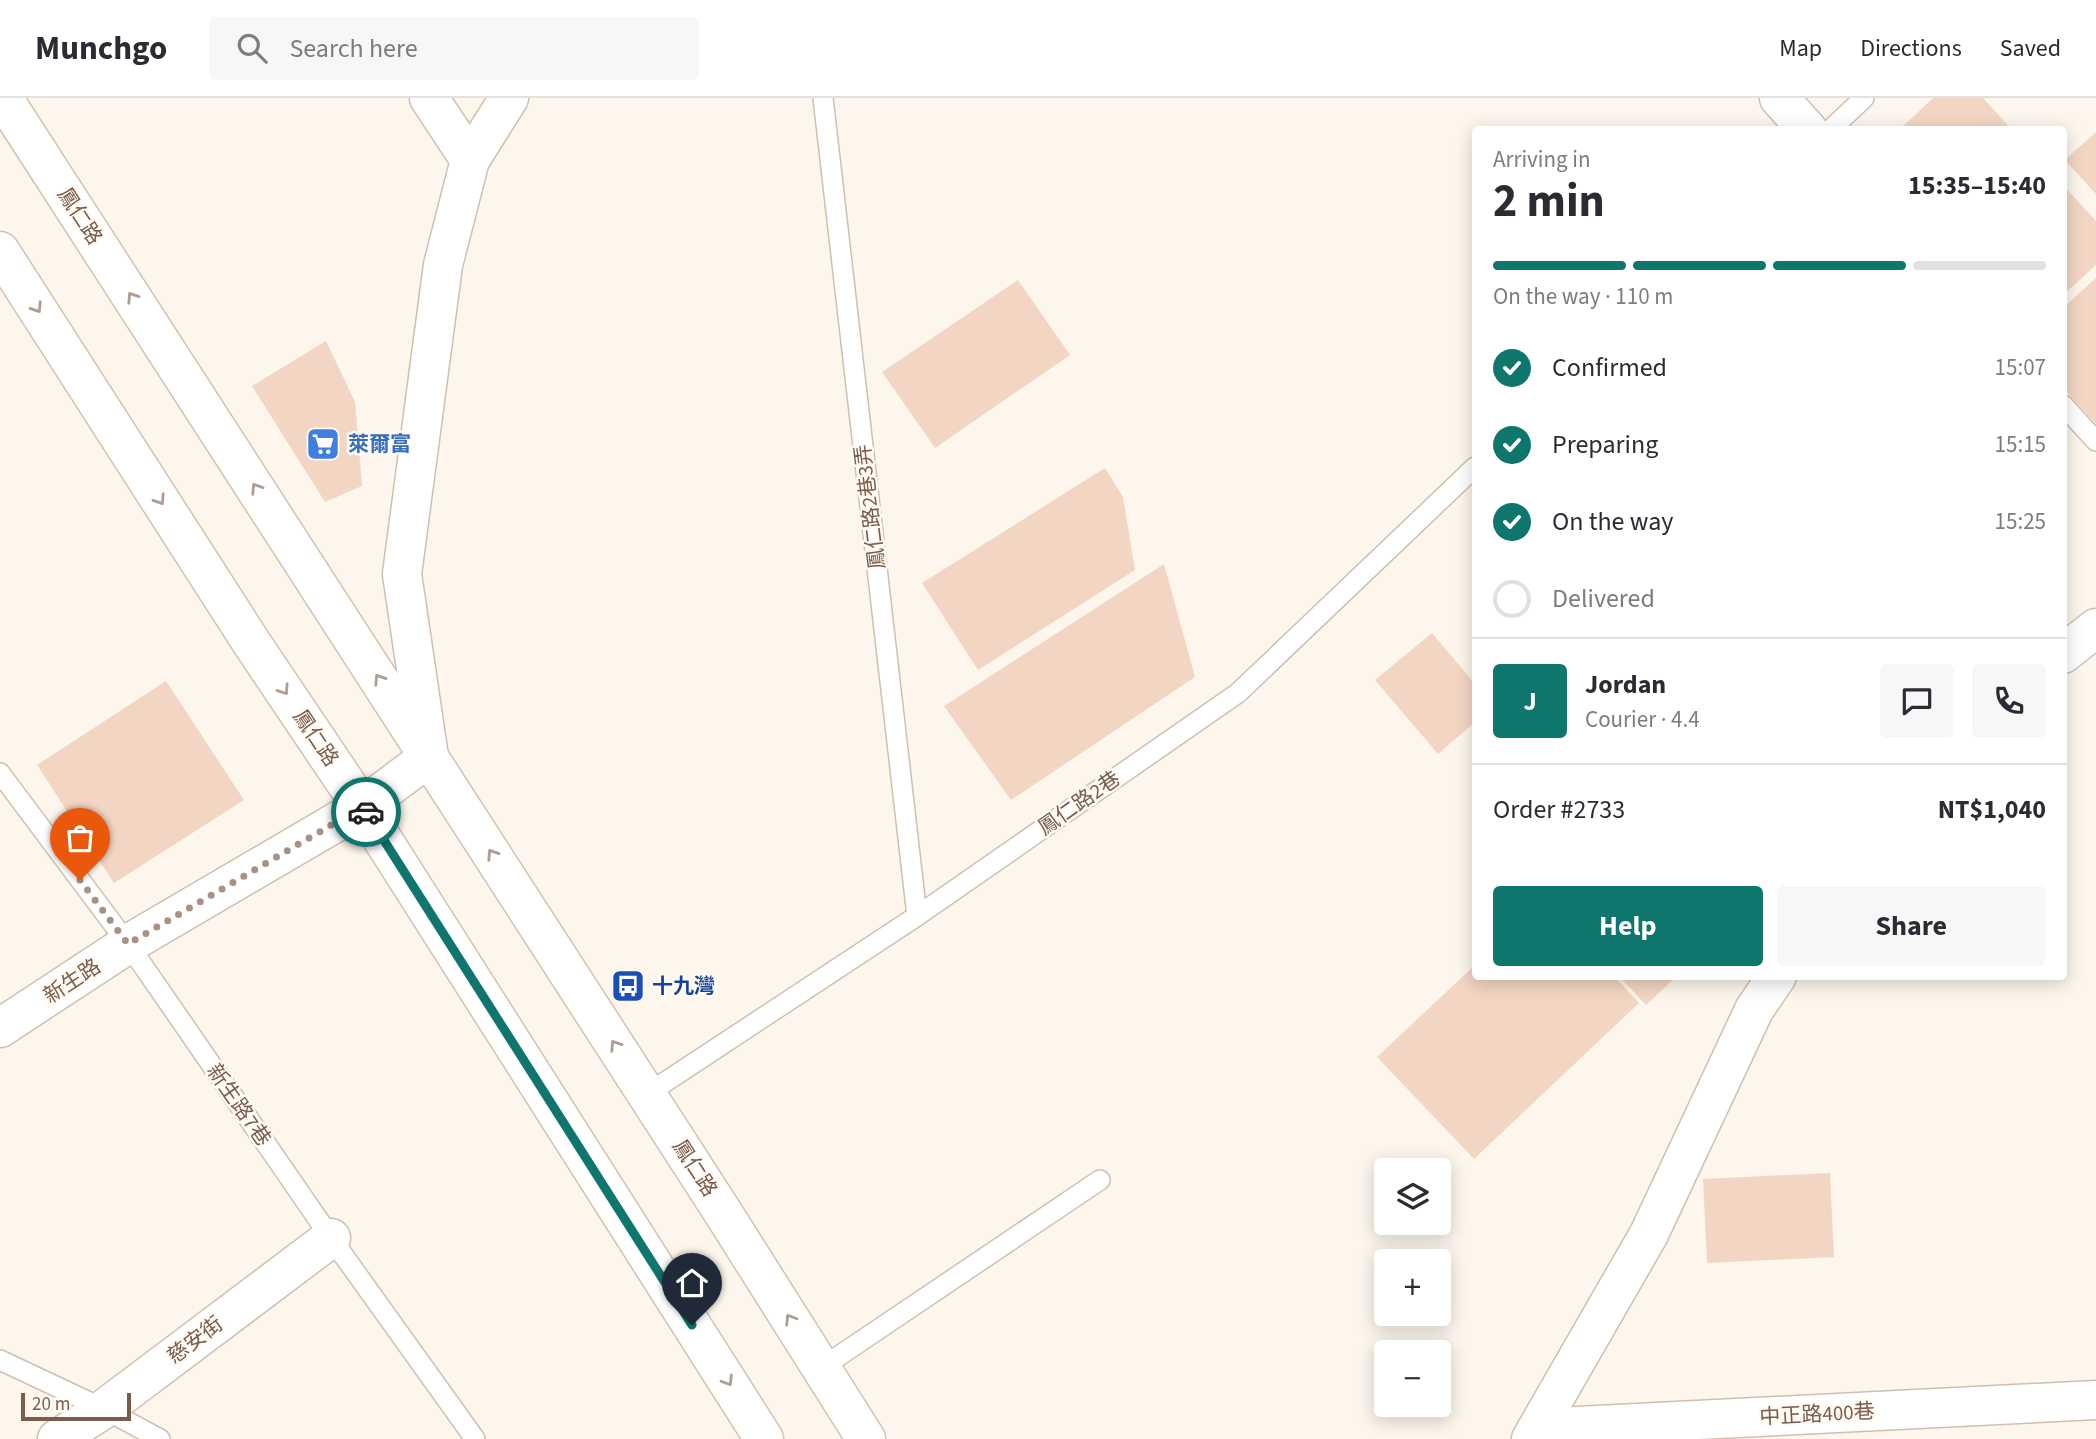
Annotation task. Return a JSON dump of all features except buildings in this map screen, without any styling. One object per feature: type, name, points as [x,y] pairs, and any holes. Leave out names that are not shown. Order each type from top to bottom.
[{"type":"main road","name":"鳳仁路","points":[[3,98],[647,1094],[866,1439]]},
{"type":"main road","points":[[429,98],[470,160]]},
{"type":"main road","name":"鳳仁路","points":[[429,758],[401,574],[443,265],[470,160],[509,98]]},
{"type":"main road","points":[[1779,98],[1804,126]]},
{"type":"main road","name":"鳳仁路","points":[[0,251],[251,642],[362,807],[764,1439]]},
{"type":"main road","points":[[2067,651],[2096,628]]},
{"type":"main road","name":"新生路","points":[[0,1028],[128,944],[362,807],[429,758]]},
{"type":"main road","name":"中正路400巷","points":[[1535,1434],[1649,1234],[1754,1010],[1774,980]]},
{"type":"main road","name":"慈安街","points":[[57,1439],[104,1409],[331,1238]]},
{"type":"main road","name":"中正路400巷","points":[[1535,1434],[2096,1401]]},
{"type":"lane","name":"鳳仁路2巷3弄","points":[[823,98],[917,916]]},
{"type":"lane","points":[[1834,126],[1864,98]]},
{"type":"lane","points":[[2067,409],[2096,441]]},
{"type":"lane","name":"鳳仁路2巷","points":[[647,1094],[917,916],[1238,693],[1472,470]]},
{"type":"lane","name":"新生路7巷","points":[[0,773],[128,944],[331,1238],[475,1439]]},
{"type":"lane","points":[[821,1368],[1100,1180]]},
{"type":"lane","points":[[0,1360],[104,1409],[160,1439]]},
{"type":"way so far","points":[[80,880],[128,944],[362,807],[366,812]]},
{"type":"place","name":"萊爾富","points":[[323,444]]},
{"type":"place","name":"十九灣","points":[[628,986]]},
{"type":"route","points":[[366,812],[692,1325]]}]
